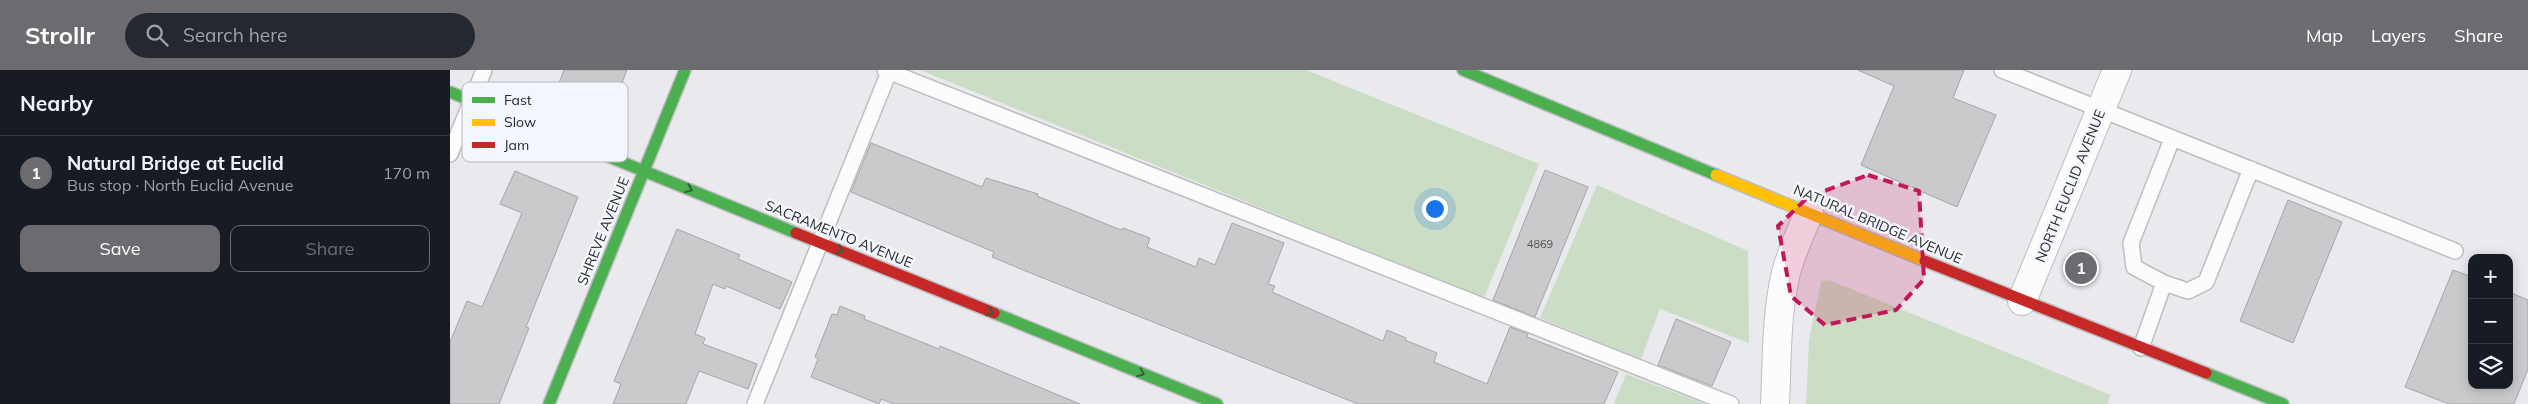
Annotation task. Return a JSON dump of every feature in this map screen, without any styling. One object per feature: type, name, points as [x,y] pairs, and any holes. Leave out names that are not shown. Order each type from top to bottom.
[{"type":"street","name":"SHREVE AVENUE","points":[[549,404],[685,70]]},
{"type":"street","name":"NATURAL BRIDGE AVENUE","points":[[1463,70],[2022,301],[2282,404]]},
{"type":"street","name":"NORTH EUCLID AVENUE","points":[[2022,301],[2117,70]]},
{"type":"street","name":"SACRAMENTO AVENUE","points":[[450,92],[462,97]]},
{"type":"street","name":"SACRAMENTO AVENUE","points":[[622,162],[1217,404]]},
{"type":"street","points":[[1775,404],[1785,276],[1791,254],[1810,212]]},
{"type":"lane","points":[[479,82],[484,70]]},
{"type":"lane","points":[[2002,70],[2455,251]]},
{"type":"lane","points":[[755,404],[821,243],[887,71],[1731,404]]},
{"type":"lane","points":[[450,154],[462,124]]},
{"type":"lane","points":[[2172,138],[2132,243],[2134,267],[2164,283],[2188,291],[2206,282],[2250,169]]},
{"type":"lane","points":[[2141,348],[2164,283]]},
{"type":"highlighted area","points":[[1868,175],[1919,191],[1924,279],[1896,310],[1825,325],[1791,296],[1778,226],[1808,197]]},
{"type":"green space","points":[[920,70],[1306,70],[1539,164],[1484,298]]},
{"type":"green space","points":[[1597,185],[1748,251],[1749,343],[1660,309],[1641,359],[1540,318]]},
{"type":"green space","points":[[1829,280],[2111,395],[2107,404],[1806,404],[1809,341],[1821,281]]},
{"type":"green space","points":[[1626,374],[1705,404],[1614,404]]},
{"type":"building","points":[[564,70],[627,70],[622,82],[559,82]]},
{"type":"building","points":[[1858,70],[1964,70],[1953,98],[1996,115],[1957,207],[1861,165],[1894,86]]},
{"type":"building","points":[[871,143],[982,187],[986,178],[1038,194],[1037,196],[1121,230],[1123,228],[1150,238],[1147,247],[1196,267],[1199,258],[1215,265],[1232,223],[1284,243],[1268,284],[1275,286],[1272,292],[1383,341],[1387,330],[1406,338],[1405,340],[1437,353],[1434,362],[1487,384],[1510,327],[1528,334],[1527,337],[1618,372],[1604,404],[1358,404],[992,257],[994,252],[851,192]]},
{"type":"building","points":[[1545,170],[1588,187],[1535,317],[1493,300]]},
{"type":"building","points":[[515,171],[578,197],[526,327],[529,328],[499,404],[450,404],[450,342],[467,301],[482,307],[522,213],[500,204]]},
{"type":"building","points":[[2288,200],[2342,222],[2293,343],[2240,321]]},
{"type":"building","points":[[677,229],[740,255],[738,259],[792,282],[780,309],[726,286],[725,289],[713,284],[695,334],[705,338],[703,344],[757,364],[748,389],[699,371],[686,404],[613,404],[621,384],[614,381]]},
{"type":"building","points":[[2453,270],[2468,276],[2468,389],[2513,389],[2513,294],[2528,300],[2528,369],[2514,404],[2449,404],[2405,387]]},
{"type":"building","points":[[840,306],[865,316],[864,319],[939,349],[940,346],[1080,404],[894,404],[881,399],[879,404],[811,377],[818,359],[815,357],[832,314],[837,315]]},
{"type":"building","points":[[1676,319],[1731,342],[1712,386],[1658,365]]},
{"type":"traffic: fast","points":[[549,404],[685,70]]},
{"type":"traffic: fast","points":[[1463,70],[1716,175]]},
{"type":"traffic: fast","points":[[450,92],[462,97]]},
{"type":"traffic: fast","points":[[622,162],[796,233]]},
{"type":"traffic: fast","points":[[994,313],[1217,404]]},
{"type":"traffic: fast","points":[[2206,373],[2283,404]]},
{"type":"traffic: slow","points":[[1716,175],[1925,261]]},
{"type":"traffic: jam","points":[[796,233],[994,313]]},
{"type":"traffic: jam","points":[[1925,261],[2206,373]]},
{"type":"place","name":"Natural Bridge at Euclid","points":[[2081,268]]}]
